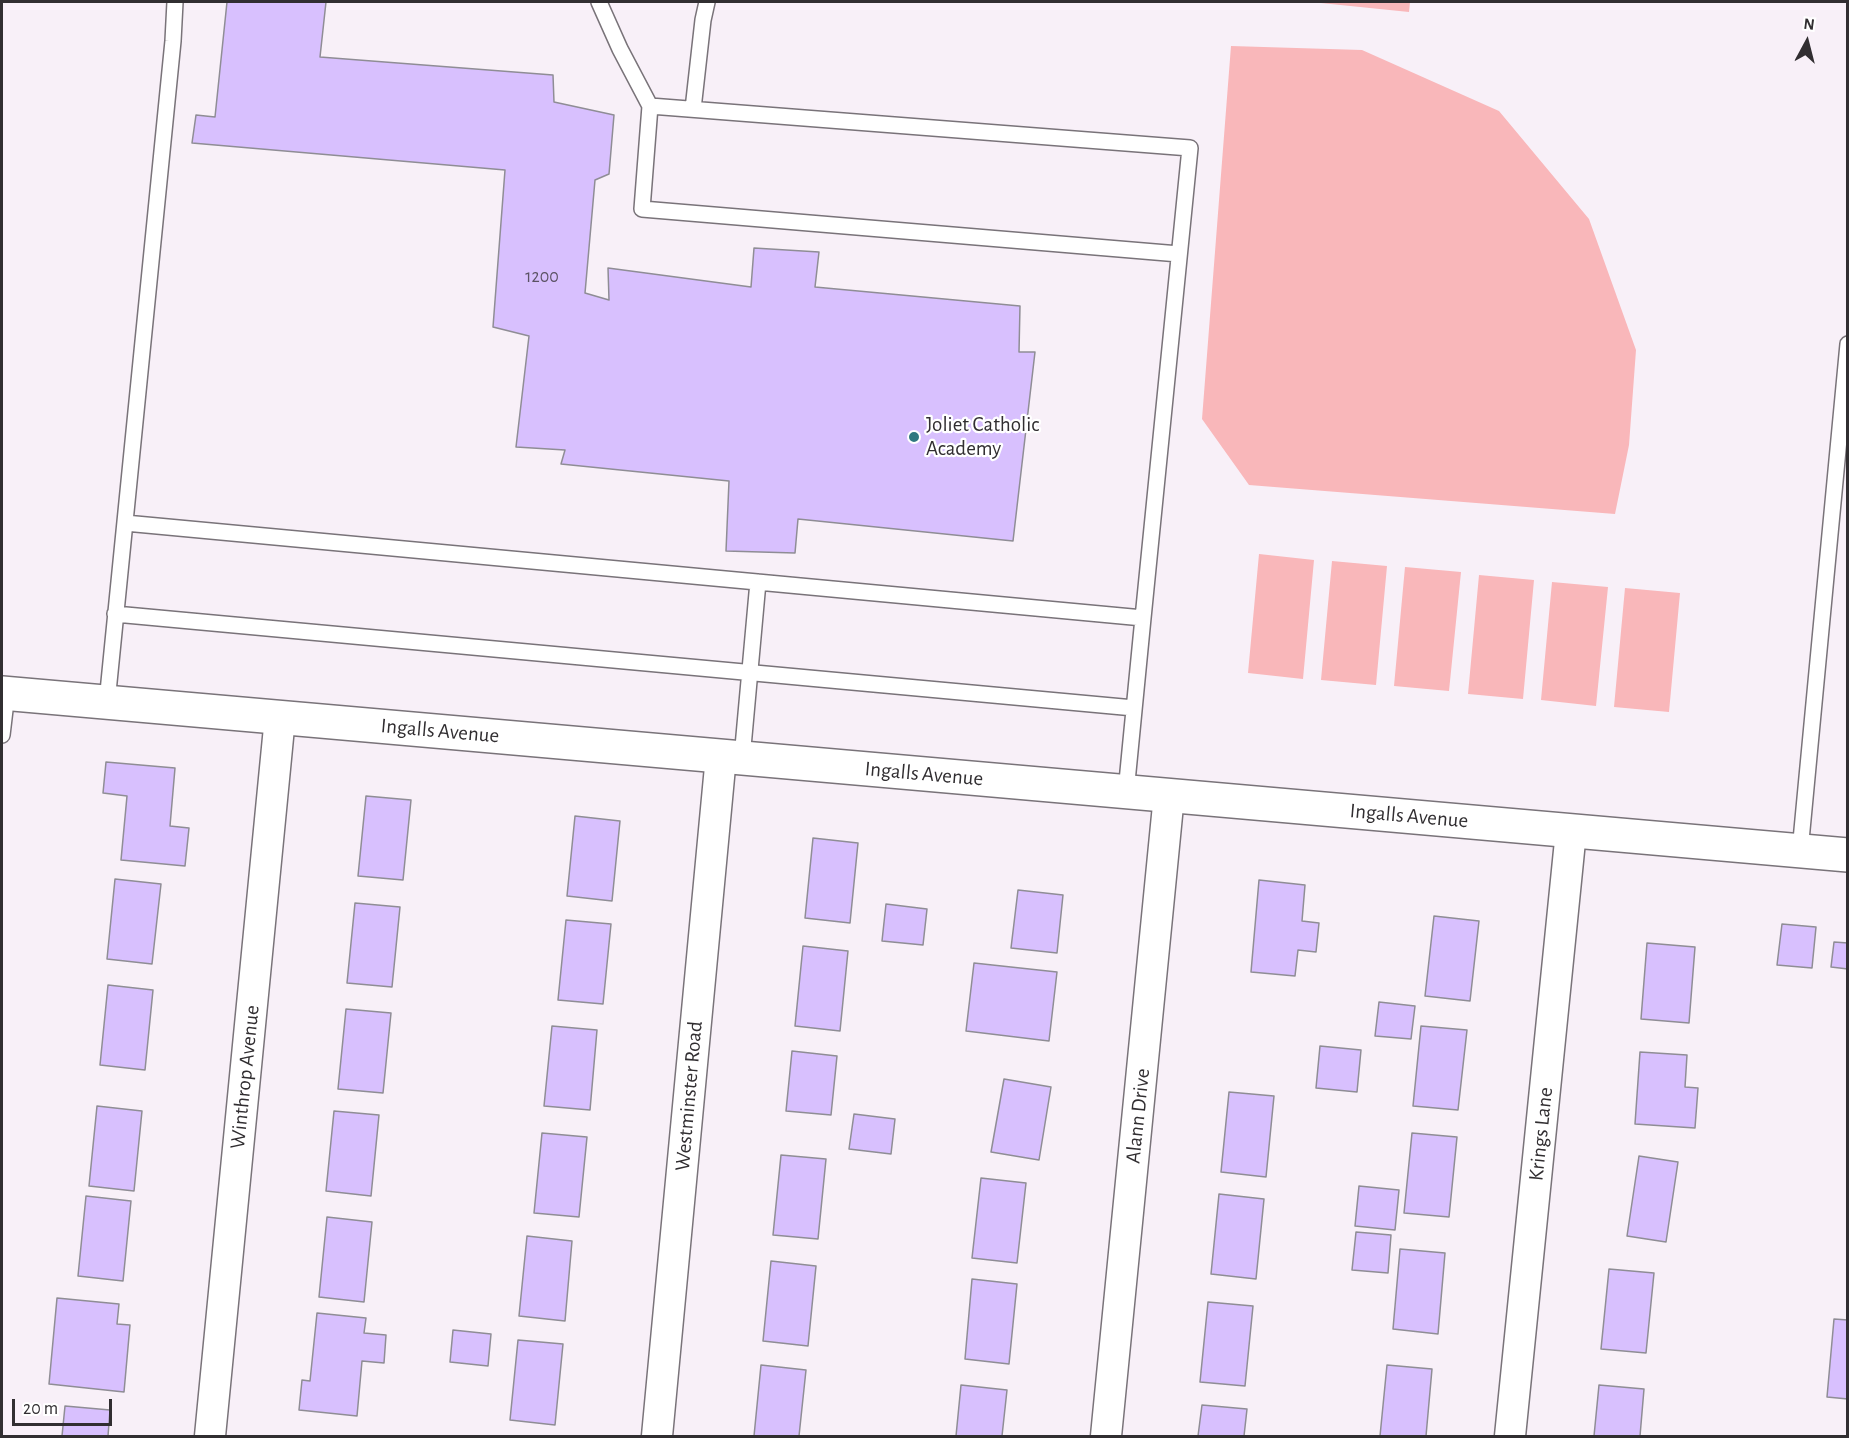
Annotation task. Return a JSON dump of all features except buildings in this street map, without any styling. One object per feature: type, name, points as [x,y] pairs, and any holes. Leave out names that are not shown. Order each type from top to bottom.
[{"type":"street","name":"Ingalls Avenue","points":[[4,693],[1848,855]]},
{"type":"street","name":"Winthrop Avenue","points":[[210,1437],[280,717]]},
{"type":"street","name":"Westminster Road","points":[[657,1437],[731,757]]},
{"type":"street","name":"Alann Drive","points":[[1106,1437],[1170,795]]},
{"type":"street","name":"Krings Lane","points":[[1510,1437],[1571,831]]},
{"type":"lane","points":[[107,702],[175,2]]},
{"type":"lane","points":[[599,2],[620,49],[650,106],[642,209],[1179,254]]},
{"type":"lane","points":[[693,109],[707,2]]},
{"type":"lane","points":[[650,106],[1190,148],[1126,792]]},
{"type":"lane","points":[[1800,851],[1848,344]]},
{"type":"lane","points":[[124,523],[1143,618]]},
{"type":"lane","points":[[731,757],[750,673],[758,582]]},
{"type":"lane","points":[[116,614],[1134,708]]},
{"type":"lane","points":[[2,735],[4,693]]},
{"type":"shaded area","points":[[1311,2],[1410,2],[1409,12]]},
{"type":"shaded area","points":[[1231,46],[1362,50],[1499,111],[1589,219],[1636,350],[1629,445],[1615,514],[1249,485],[1202,419]]},
{"type":"shaded area","points":[[1259,554],[1314,560],[1303,679],[1248,673]]},
{"type":"shaded area","points":[[1332,561],[1387,566],[1376,685],[1321,680]]},
{"type":"shaded area","points":[[1405,567],[1461,572],[1449,691],[1394,686]]},
{"type":"shaded area","points":[[1479,575],[1534,580],[1523,699],[1468,694]]},
{"type":"shaded area","points":[[1552,582],[1608,587],[1596,706],[1541,700]]},
{"type":"shaded area","points":[[1625,588],[1680,593],[1669,712],[1614,707]]},
{"type":"place","name":"Joliet Catholic Academy","points":[[914,437]]}]
